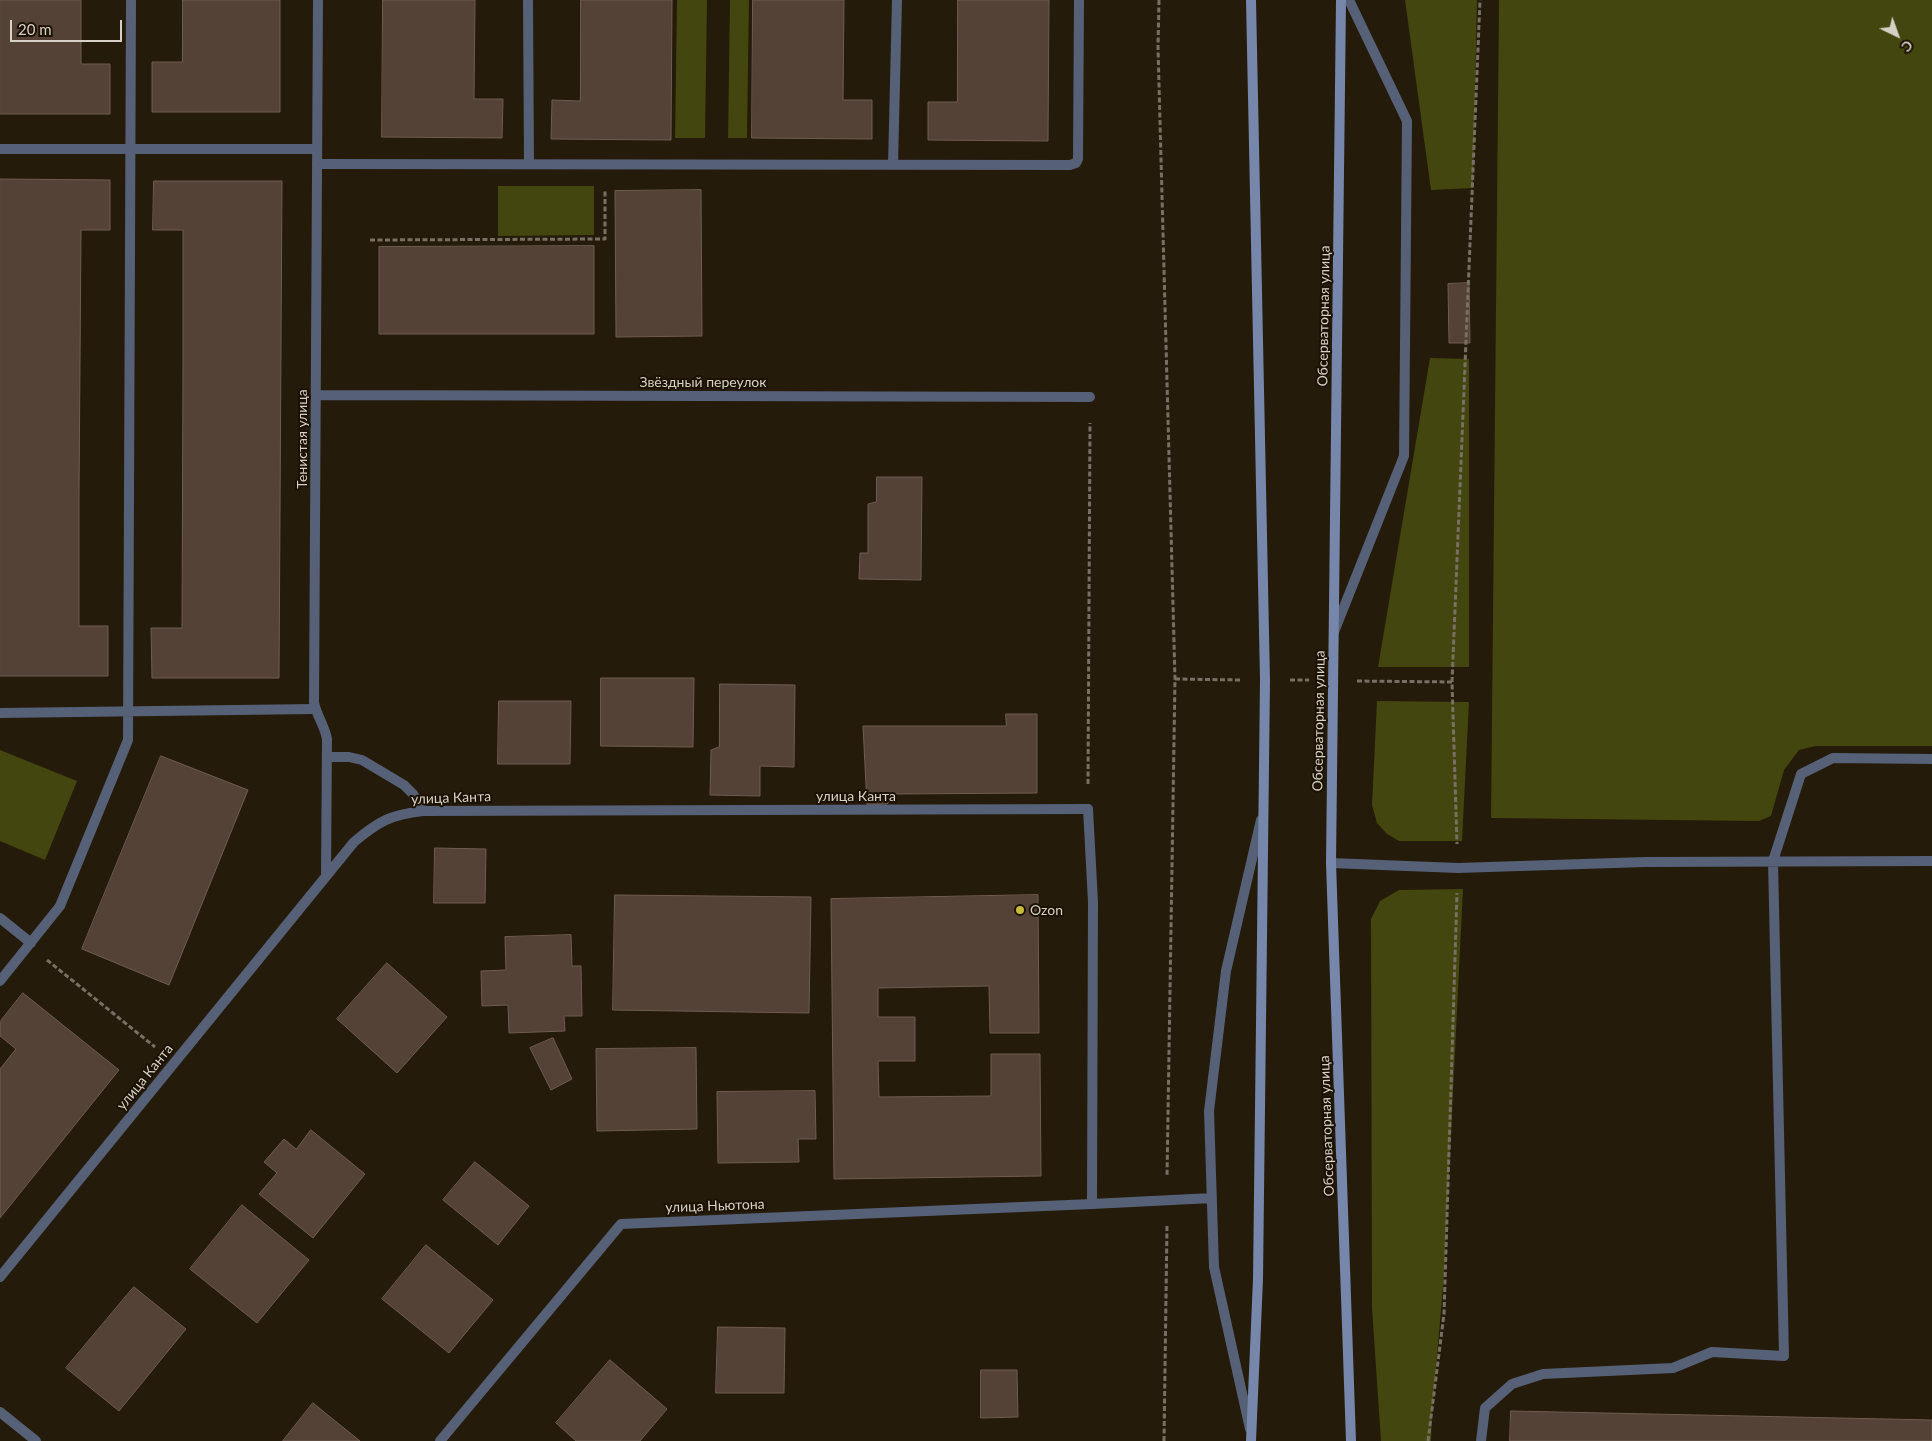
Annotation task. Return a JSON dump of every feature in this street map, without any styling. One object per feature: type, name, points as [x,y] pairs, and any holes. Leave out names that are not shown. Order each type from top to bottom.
[{"type":"main road","points":[[1251,0],[1265,680],[1258,1279],[1251,1438]]},
{"type":"main road","name":"Обсерваторная улица","points":[[1341,0],[1331,864],[1351,1441]]},
{"type":"street","points":[[0,981],[60,906],[128,740],[132,0]]},
{"type":"street","name":"Тенистая улица","points":[[318,0],[315,709],[325,731],[327,757],[326,876]]},
{"type":"street","points":[[528,0],[530,164]]},
{"type":"street","points":[[893,165],[897,0]]},
{"type":"street","points":[[317,164],[1070,165],[1076,163],[1078,159],[1079,0]]},
{"type":"street","points":[[1334,633],[1404,456],[1407,121],[1349,0]]},
{"type":"street","points":[[0,149],[317,149]]},
{"type":"street","name":"Звёздный переулок","points":[[316,395],[1090,397]]},
{"type":"street","points":[[0,714],[315,709]]},
{"type":"street","points":[[327,757],[349,757],[362,760],[404,785],[413,794],[423,811]]},
{"type":"street","points":[[1481,1441],[1485,1408],[1512,1384],[1543,1374],[1673,1368],[1712,1352],[1784,1356],[1773,861],[1800,774],[1833,758],[1932,759]]},
{"type":"street","points":[[1088,809],[1092,902],[1092,1204]]},
{"type":"street","name":"улица Канта","points":[[0,1277],[354,842],[373,826],[398,814],[423,811],[1088,809]]},
{"type":"street","points":[[1251,1438],[1214,1267],[1209,1111],[1226,971],[1264,810]]},
{"type":"street","points":[[1331,864],[1458,868],[1645,862],[1932,861]]},
{"type":"street","points":[[0,918],[30,944]]},
{"type":"street","name":"улица Ньютона","points":[[440,1441],[621,1224],[1212,1198]]},
{"type":"street","points":[[0,1412],[36,1441]]},
{"type":"path","points":[[1159,0],[1158,47],[1175,679],[1164,1441]]},
{"type":"path","points":[[1428,1441],[1444,1314],[1458,868],[1452,682],[1480,0]]},
{"type":"path","points":[[370,240],[605,239],[605,182]]},
{"type":"path","points":[[1088,809],[1090,397]]},
{"type":"path","points":[[1175,679],[1452,682]]},
{"type":"path","points":[[30,944],[174,1062]]},
{"type":"shaded area","points":[[677,0],[707,0],[705,138],[675,138]]},
{"type":"shaded area","points":[[730,0],[749,0],[747,138],[728,138]]},
{"type":"shaded area","points":[[1405,0],[1477,0],[1473,188],[1431,190]]},
{"type":"shaded area","points":[[1499,0],[1932,0],[1932,746],[1816,746],[1799,750],[1784,770],[1771,816],[1759,821],[1491,818]]},
{"type":"shaded area","points":[[498,186],[594,186],[594,235],[498,236]]},
{"type":"shaded area","points":[[1430,358],[1469,359],[1469,667],[1378,667]]},
{"type":"shaded area","points":[[1377,701],[1469,702],[1462,841],[1399,841],[1387,834],[1377,823],[1372,805]]},
{"type":"shaded area","points":[[0,750],[77,781],[45,860],[0,841]]},
{"type":"shaded area","points":[[1463,889],[1444,1275],[1431,1441],[1381,1441],[1372,1308],[1371,919],[1380,901],[1399,890]]},
{"type":"building","points":[[0,0],[81,0],[81,64],[110,64],[110,114],[0,114]]},
{"type":"building","points":[[183,0],[280,0],[280,112],[152,112],[152,62],[182,62]]},
{"type":"building","points":[[383,0],[475,0],[474,99],[503,99],[502,138],[382,137]]},
{"type":"building","points":[[581,0],[672,0],[671,140],[551,139],[552,100],[580,101]]},
{"type":"building","points":[[753,0],[844,0],[843,100],[872,100],[872,139],[752,138]]},
{"type":"building","points":[[958,0],[1049,0],[1048,141],[928,140],[928,102],[957,102]]},
{"type":"building","points":[[0,179],[110,180],[110,230],[81,230],[79,494],[79,626],[108,626],[108,676],[0,676]]},
{"type":"building","points":[[154,181],[282,181],[279,678],[152,678],[151,628],[182,628],[183,230],[153,230]]},
{"type":"building","points":[[701,190],[702,336],[616,337],[615,191]]},
{"type":"building","points":[[594,246],[594,334],[379,334],[379,247]]},
{"type":"building","points":[[1469,283],[1470,343],[1449,343],[1448,284]]},
{"type":"building","points":[[877,477],[922,477],[921,580],[859,579],[860,553],[868,553],[868,504],[876,502]]},
{"type":"building","points":[[601,678],[694,678],[693,747],[601,746]]},
{"type":"building","points":[[720,684],[795,685],[794,767],[760,766],[760,796],[710,795],[711,750],[719,747]]},
{"type":"building","points":[[499,701],[571,701],[570,764],[498,764]]},
{"type":"building","points":[[1006,714],[1037,714],[1037,793],[895,794],[887,804],[867,805],[863,726],[1006,726]]},
{"type":"building","points":[[161,756],[248,790],[169,985],[82,949]]},
{"type":"building","points":[[435,848],[486,849],[485,903],[434,903]]},
{"type":"building","points":[[615,895],[811,897],[809,1013],[613,1010]]},
{"type":"building","points":[[1038,895],[1039,1033],[990,1033],[989,986],[878,988],[878,1017],[915,1017],[915,1061],[878,1061],[879,1097],[991,1096],[991,1054],[1040,1054],[1041,1176],[834,1179],[831,899]]},
{"type":"building","points":[[571,935],[572,966],[581,966],[582,1016],[564,1016],[565,1031],[509,1033],[508,1005],[482,1006],[481,971],[506,970],[505,937]]},
{"type":"building","points":[[387,963],[447,1017],[397,1073],[337,1019]]},
{"type":"building","points":[[23,993],[119,1070],[0,1218],[0,1069],[16,1049],[0,1036],[0,1022]]},
{"type":"building","points":[[553,1038],[572,1079],[551,1090],[530,1048]]},
{"type":"building","points":[[696,1048],[697,1129],[597,1131],[596,1049]]},
{"type":"building","points":[[815,1091],[816,1139],[798,1139],[799,1162],[718,1163],[717,1092]]},
{"type":"building","points":[[311,1130],[365,1174],[313,1238],[259,1194],[277,1173],[264,1162],[284,1139],[296,1149]]},
{"type":"building","points":[[475,1162],[529,1206],[498,1245],[443,1200]]},
{"type":"building","points":[[242,1205],[309,1260],[257,1323],[190,1269]]},
{"type":"building","points":[[426,1245],[493,1300],[449,1353],[382,1299]]},
{"type":"building","points":[[134,1287],[186,1329],[119,1411],[66,1368]]},
{"type":"building","points":[[718,1327],[785,1328],[784,1393],[716,1393]]},
{"type":"building","points":[[610,1360],[667,1409],[640,1441],[576,1441],[556,1423]]},
{"type":"building","points":[[981,1370],[1017,1370],[1018,1417],[981,1418]]},
{"type":"building","points":[[313,1403],[360,1441],[283,1441]]},
{"type":"building","points":[[1511,1411],[1932,1420],[1932,1441],[1510,1441]]},
{"type":"place","name":"Ozon","points":[[1020,910]]}]
